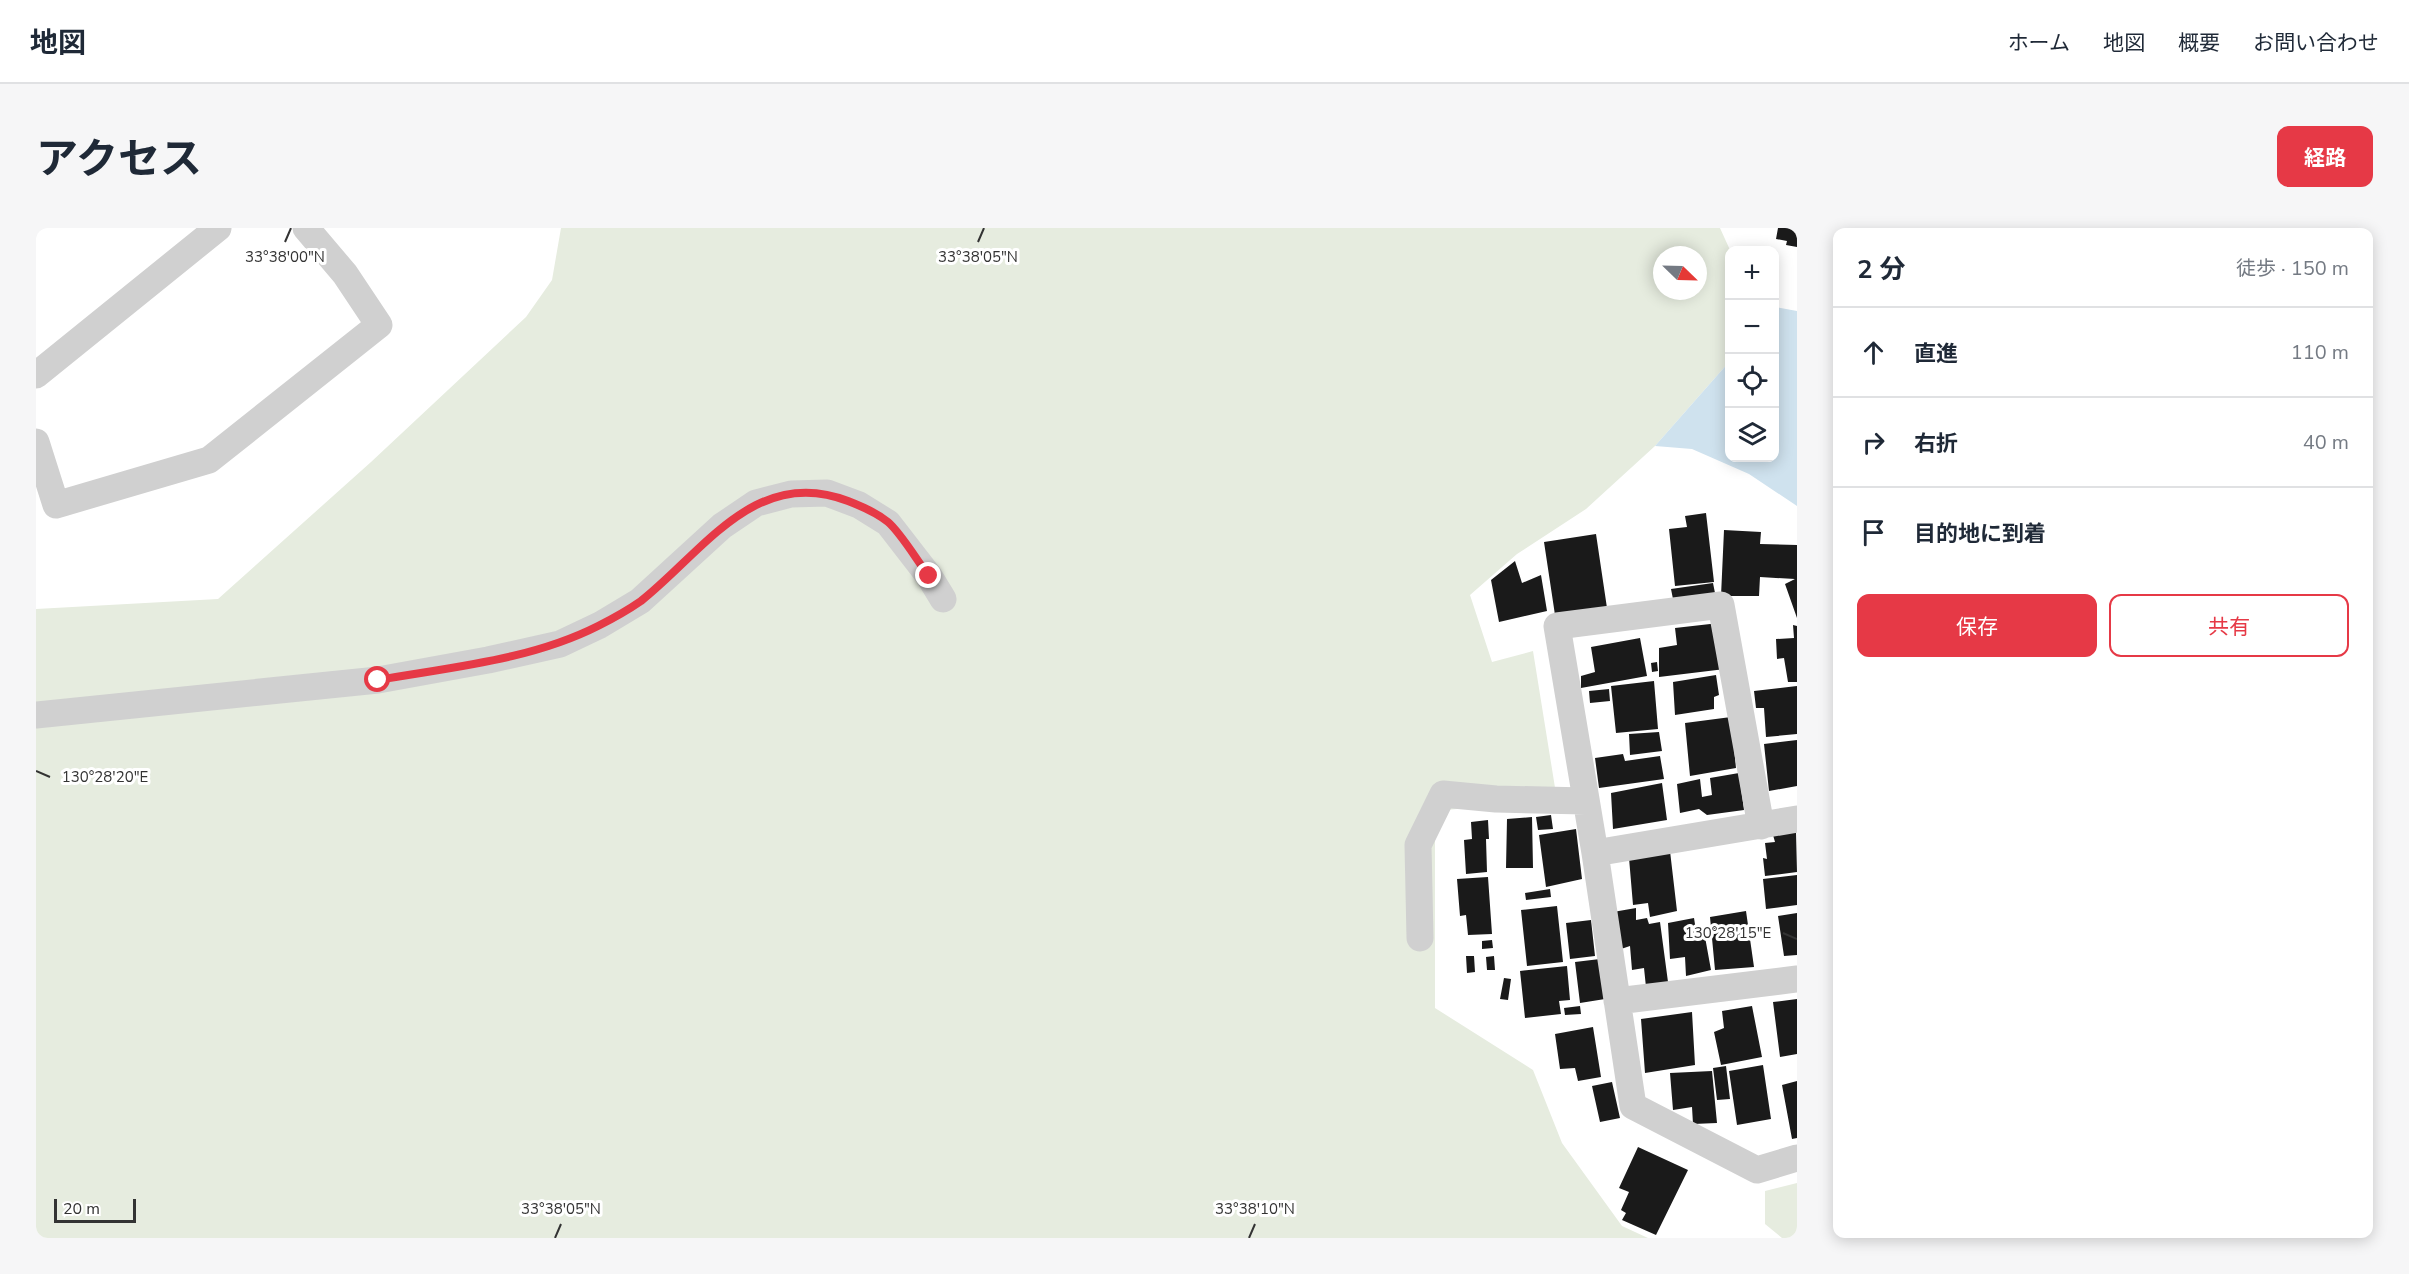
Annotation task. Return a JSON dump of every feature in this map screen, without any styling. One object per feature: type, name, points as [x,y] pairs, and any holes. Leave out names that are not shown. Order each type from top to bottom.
[{"type":"street","points":[[36,375],[218,228]]},
{"type":"street","points":[[36,442],[46,508],[209,460],[379,325],[320,233]]},
{"type":"street","points":[[36,715],[378,680],[560,644],[640,602],[722,526],[756,503],[791,494],[827,493],[859,505],[888,523],[929,576],[943,599]]},
{"type":"street","points":[[1761,826],[1721,604],[1557,626],[1595,853],[1633,1106],[1757,1170],[1797,1158]]},
{"type":"street","points":[[1420,938],[1418,845],[1443,794],[1496,799],[1586,801]]},
{"type":"street","points":[[1595,853],[1797,819]]},
{"type":"street","points":[[1617,1001],[1797,979]]},
{"type":"shaded area","points":[[561,228],[1720,228],[1728,246],[1725,246],[1725,367],[1655,446],[1586,509],[1517,554],[1470,595],[1492,662],[1533,651],[1557,800],[1435,811],[1435,1008],[1533,1070],[1562,1143],[1622,1226],[1648,1238],[36,1238],[36,609],[218,599],[371,462],[526,317],[552,280]]},
{"type":"shaded area","points":[[1797,1183],[1797,1238],[1782,1238],[1765,1224],[1765,1191]]},
{"type":"water","points":[[1779,308],[1797,311],[1797,506],[1749,474],[1692,449],[1655,446],[1725,367],[1725,462],[1779,462]]},
{"type":"building","points":[[1778,228],[1797,228],[1797,247],[1786,245],[1787,241],[1776,239]]},
{"type":"building","points":[[1706,513],[1714,582],[1675,586],[1669,529],[1687,527],[1685,516]]},
{"type":"building","points":[[1724,530],[1761,532],[1760,544],[1797,545],[1797,618],[1785,584],[1795,579],[1760,577],[1759,596],[1721,596]]},
{"type":"building","points":[[1596,534],[1607,608],[1555,615],[1544,542]]},
{"type":"building","points":[[1515,561],[1522,583],[1541,575],[1547,611],[1499,622],[1491,580]]},
{"type":"building","points":[[1713,583],[1715,593],[1673,599],[1671,589]]},
{"type":"building","points":[[1719,623],[1725,669],[1659,677],[1659,648],[1677,645],[1675,628]]},
{"type":"building","points":[[1793,625],[1797,626],[1797,682],[1788,682],[1784,658],[1777,659],[1776,639],[1794,638]]},
{"type":"building","points":[[1640,638],[1647,676],[1581,688],[1581,676],[1595,672],[1591,647]]},
{"type":"building","points":[[1657,662],[1658,671],[1652,672],[1651,663]]},
{"type":"building","points":[[1716,675],[1719,695],[1714,697],[1714,709],[1675,715],[1673,682]]},
{"type":"building","points":[[1654,681],[1658,729],[1616,733],[1611,686]]},
{"type":"building","points":[[1797,686],[1797,734],[1766,737],[1764,708],[1756,708],[1754,691]]},
{"type":"building","points":[[1609,689],[1610,701],[1590,703],[1589,691]]},
{"type":"building","points":[[1731,717],[1736,768],[1690,776],[1685,723]]},
{"type":"building","points":[[1659,732],[1662,751],[1630,755],[1629,734]]},
{"type":"building","points":[[1797,740],[1797,786],[1769,791],[1764,744]]},
{"type":"building","points":[[1623,754],[1625,761],[1660,756],[1664,779],[1599,788],[1595,758]]},
{"type":"building","points":[[1739,773],[1744,810],[1707,815],[1699,809],[1680,813],[1677,784],[1700,779],[1702,797],[1712,795],[1710,778]]},
{"type":"building","points":[[1662,783],[1667,820],[1613,829],[1611,793]]},
{"type":"building","points":[[1551,815],[1553,829],[1538,830],[1536,817]]},
{"type":"building","points":[[1532,817],[1533,868],[1506,868],[1507,819]]},
{"type":"building","points":[[1488,820],[1487,872],[1466,874],[1464,840],[1472,839],[1471,822]]},
{"type":"building","points":[[1576,829],[1582,879],[1546,887],[1539,835]]},
{"type":"building","points":[[1796,832],[1797,872],[1765,876],[1763,858],[1767,859],[1765,843],[1775,842],[1773,835]]},
{"type":"building","points":[[1670,851],[1677,911],[1650,917],[1648,903],[1633,905],[1629,858]]},
{"type":"building","points":[[1797,875],[1797,905],[1766,909],[1763,879]]},
{"type":"building","points":[[1488,877],[1492,934],[1468,935],[1466,915],[1460,916],[1457,879]]},
{"type":"building","points":[[1550,889],[1551,897],[1526,900],[1525,893]]},
{"type":"building","points":[[1557,906],[1563,962],[1527,966],[1521,910]]},
{"type":"building","points":[[1636,908],[1636,920],[1647,918],[1649,924],[1660,922],[1668,982],[1646,987],[1644,968],[1632,970],[1630,946],[1618,950],[1613,912]]},
{"type":"building","points":[[1746,911],[1754,967],[1715,970],[1710,917]]},
{"type":"building","points":[[1797,913],[1797,955],[1784,956],[1778,916]]},
{"type":"building","points":[[1694,918],[1697,937],[1705,937],[1711,970],[1686,976],[1685,957],[1670,959],[1668,923]]},
{"type":"building","points":[[1591,920],[1595,956],[1570,959],[1566,923]]},
{"type":"building","points":[[1492,940],[1493,948],[1482,949],[1482,941]]},
{"type":"building","points":[[1466,956],[1474,956],[1475,972],[1467,973]]},
{"type":"building","points":[[1494,956],[1495,970],[1487,970],[1486,957]]},
{"type":"building","points":[[1600,959],[1605,999],[1580,1003],[1575,962]]},
{"type":"building","points":[[1567,966],[1570,1000],[1559,1001],[1561,1014],[1525,1018],[1520,971]]},
{"type":"building","points":[[1504,978],[1511,979],[1508,1000],[1500,999]]},
{"type":"building","points":[[1797,999],[1797,1054],[1780,1057],[1773,1002]]},
{"type":"building","points":[[1580,1006],[1581,1014],[1565,1015],[1564,1008]]},
{"type":"building","points":[[1752,1006],[1762,1057],[1721,1065],[1714,1032],[1724,1028],[1722,1011]]},
{"type":"building","points":[[1692,1012],[1695,1065],[1645,1073],[1641,1019]]},
{"type":"building","points":[[1593,1027],[1601,1077],[1578,1081],[1575,1068],[1560,1069],[1555,1034]]},
{"type":"building","points":[[1763,1065],[1771,1119],[1737,1125],[1729,1071]]},
{"type":"building","points":[[1726,1066],[1730,1099],[1717,1100],[1713,1068]]},
{"type":"building","points":[[1712,1071],[1717,1123],[1693,1124],[1692,1107],[1673,1110],[1670,1073]]},
{"type":"building","points":[[1797,1081],[1797,1138],[1792,1139],[1782,1085]]},
{"type":"building","points":[[1612,1082],[1620,1118],[1600,1122],[1592,1086]]},
{"type":"building","points":[[1638,1147],[1688,1170],[1656,1235],[1622,1220],[1626,1213],[1621,1210],[1629,1192],[1619,1188]]},
{"type":"route","points":[[378,680],[560,644],[640,602],[722,526],[756,503],[791,494],[827,493],[859,505],[888,523],[929,576]]}]
